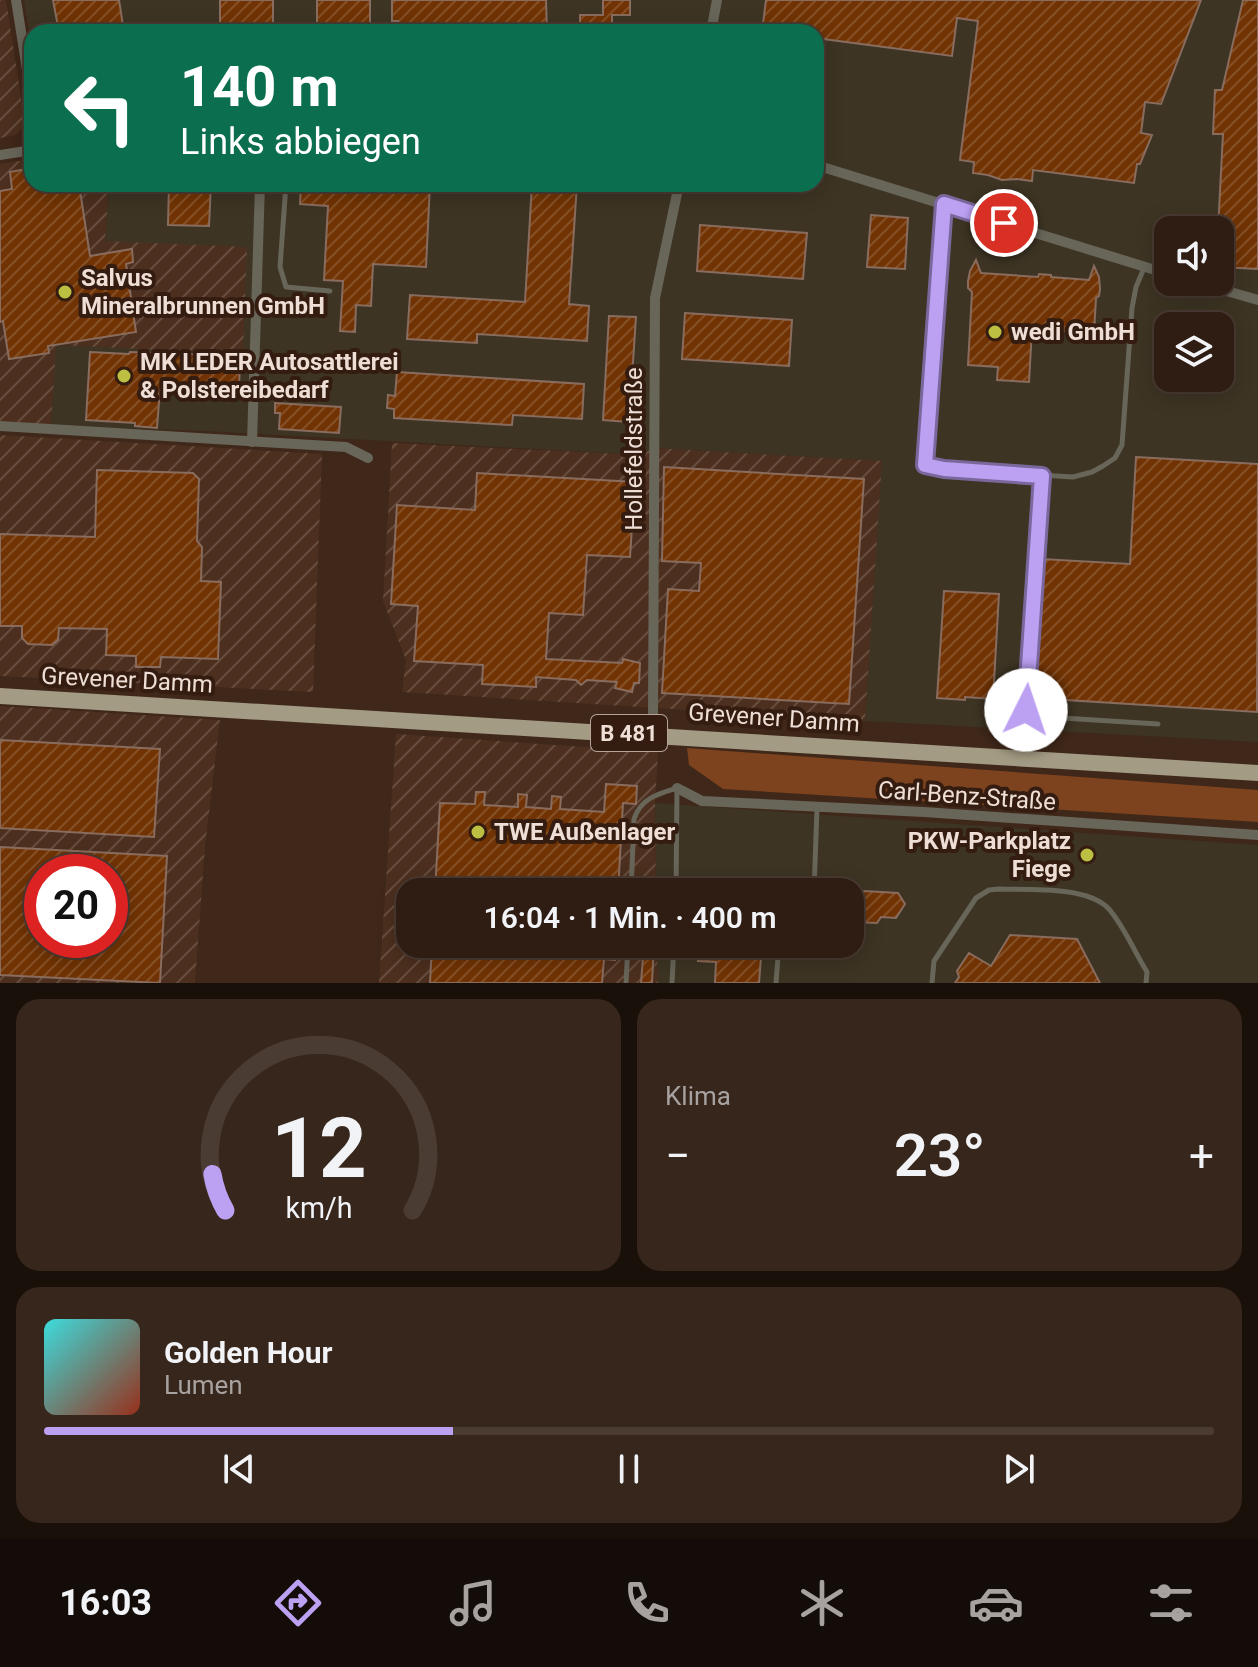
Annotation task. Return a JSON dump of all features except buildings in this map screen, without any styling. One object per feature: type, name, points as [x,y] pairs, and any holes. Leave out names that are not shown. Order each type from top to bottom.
[{"type":"main road","name":"Grevener Damm","points":[[0,696],[1258,773]]},
{"type":"street","points":[[16,0],[24,50]]},
{"type":"street","points":[[712,24],[717,0]]},
{"type":"street","points":[[0,155],[24,151]]},
{"type":"street","points":[[824,167],[1154,270]]},
{"type":"street","points":[[252,442],[260,192]]},
{"type":"street","name":"Hollefeldstraße","points":[[653,717],[655,298],[677,192]]},
{"type":"street","points":[[925,465],[944,204]]},
{"type":"street","points":[[1234,293],[1258,300]]},
{"type":"street","points":[[0,426],[346,447],[368,458]]},
{"type":"street","name":"Carl-Benz-Straße","points":[[677,788],[702,801],[940,813],[1258,835]]},
{"type":"lane","points":[[285,192],[280,267],[286,287],[330,291]]},
{"type":"lane","points":[[925,465],[1062,478],[1082,475],[1115,458],[1120,452],[1123,438],[1132,308],[1136,287],[1145,267]]},
{"type":"lane","points":[[1042,476],[1027,713],[1031,716],[1158,724]]},
{"type":"lane","points":[[632,878],[637,811],[650,798],[677,788],[676,878]]},
{"type":"lane","points":[[814,878],[817,807]]},
{"type":"lane","points":[[932,983],[934,961],[976,898],[989,890],[999,889],[1081,893],[1100,902],[1114,915],[1147,972],[1146,983]]},
{"type":"lane","points":[[626,983],[627,958]]},
{"type":"lane","points":[[672,983],[673,958]]},
{"type":"lane","points":[[776,983],[778,958]]},
{"type":"shaded area","points":[[0,0],[6,0],[24,125],[16,135],[0,138]]},
{"type":"shaded area","points":[[24,0],[1258,0],[1258,742],[865,721],[881,461],[652,448],[643,455],[206,431],[51,426],[55,345],[243,353],[105,241],[108,192],[824,192],[824,24],[28,24]]},
{"type":"shaded area","points":[[24,160],[24,192],[108,192],[105,241],[247,247],[243,354],[56,345],[51,426],[0,423],[0,164]]},
{"type":"shaded area","points":[[0,435],[322,454],[313,692],[0,676]]},
{"type":"shaded area","points":[[392,443],[643,455],[652,448],[882,461],[865,721],[402,692],[406,660],[383,601]]},
{"type":"shaded area","points":[[0,706],[220,720],[205,846],[195,983],[0,983]]},
{"type":"shaded area","points":[[396,734],[658,752],[656,878],[396,878],[396,958],[657,958],[658,983],[379,983]]},
{"type":"shaded area","points":[[687,748],[1258,790],[1258,822],[723,789],[689,765]]},
{"type":"shaded area","points":[[655,803],[1258,845],[1258,983],[658,983],[657,958],[864,958],[864,878],[656,878]]},
{"type":"place","name":"Salvus Mineralbrunnen GmbH","points":[[65,292]]},
{"type":"place","name":"wedi GmbH","points":[[995,332]]},
{"type":"place","name":"MK LEDER Autosattlerei & Polstereibedarf","points":[[124,376]]},
{"type":"place","name":"TWE Außenlager","points":[[478,832]]},
{"type":"place","name":"PKW-Parkplatz Fiege","points":[[1087,855]]},
{"type":"route","points":[[1004,223],[944,204],[925,465],[1042,476],[1026,710]]}]
